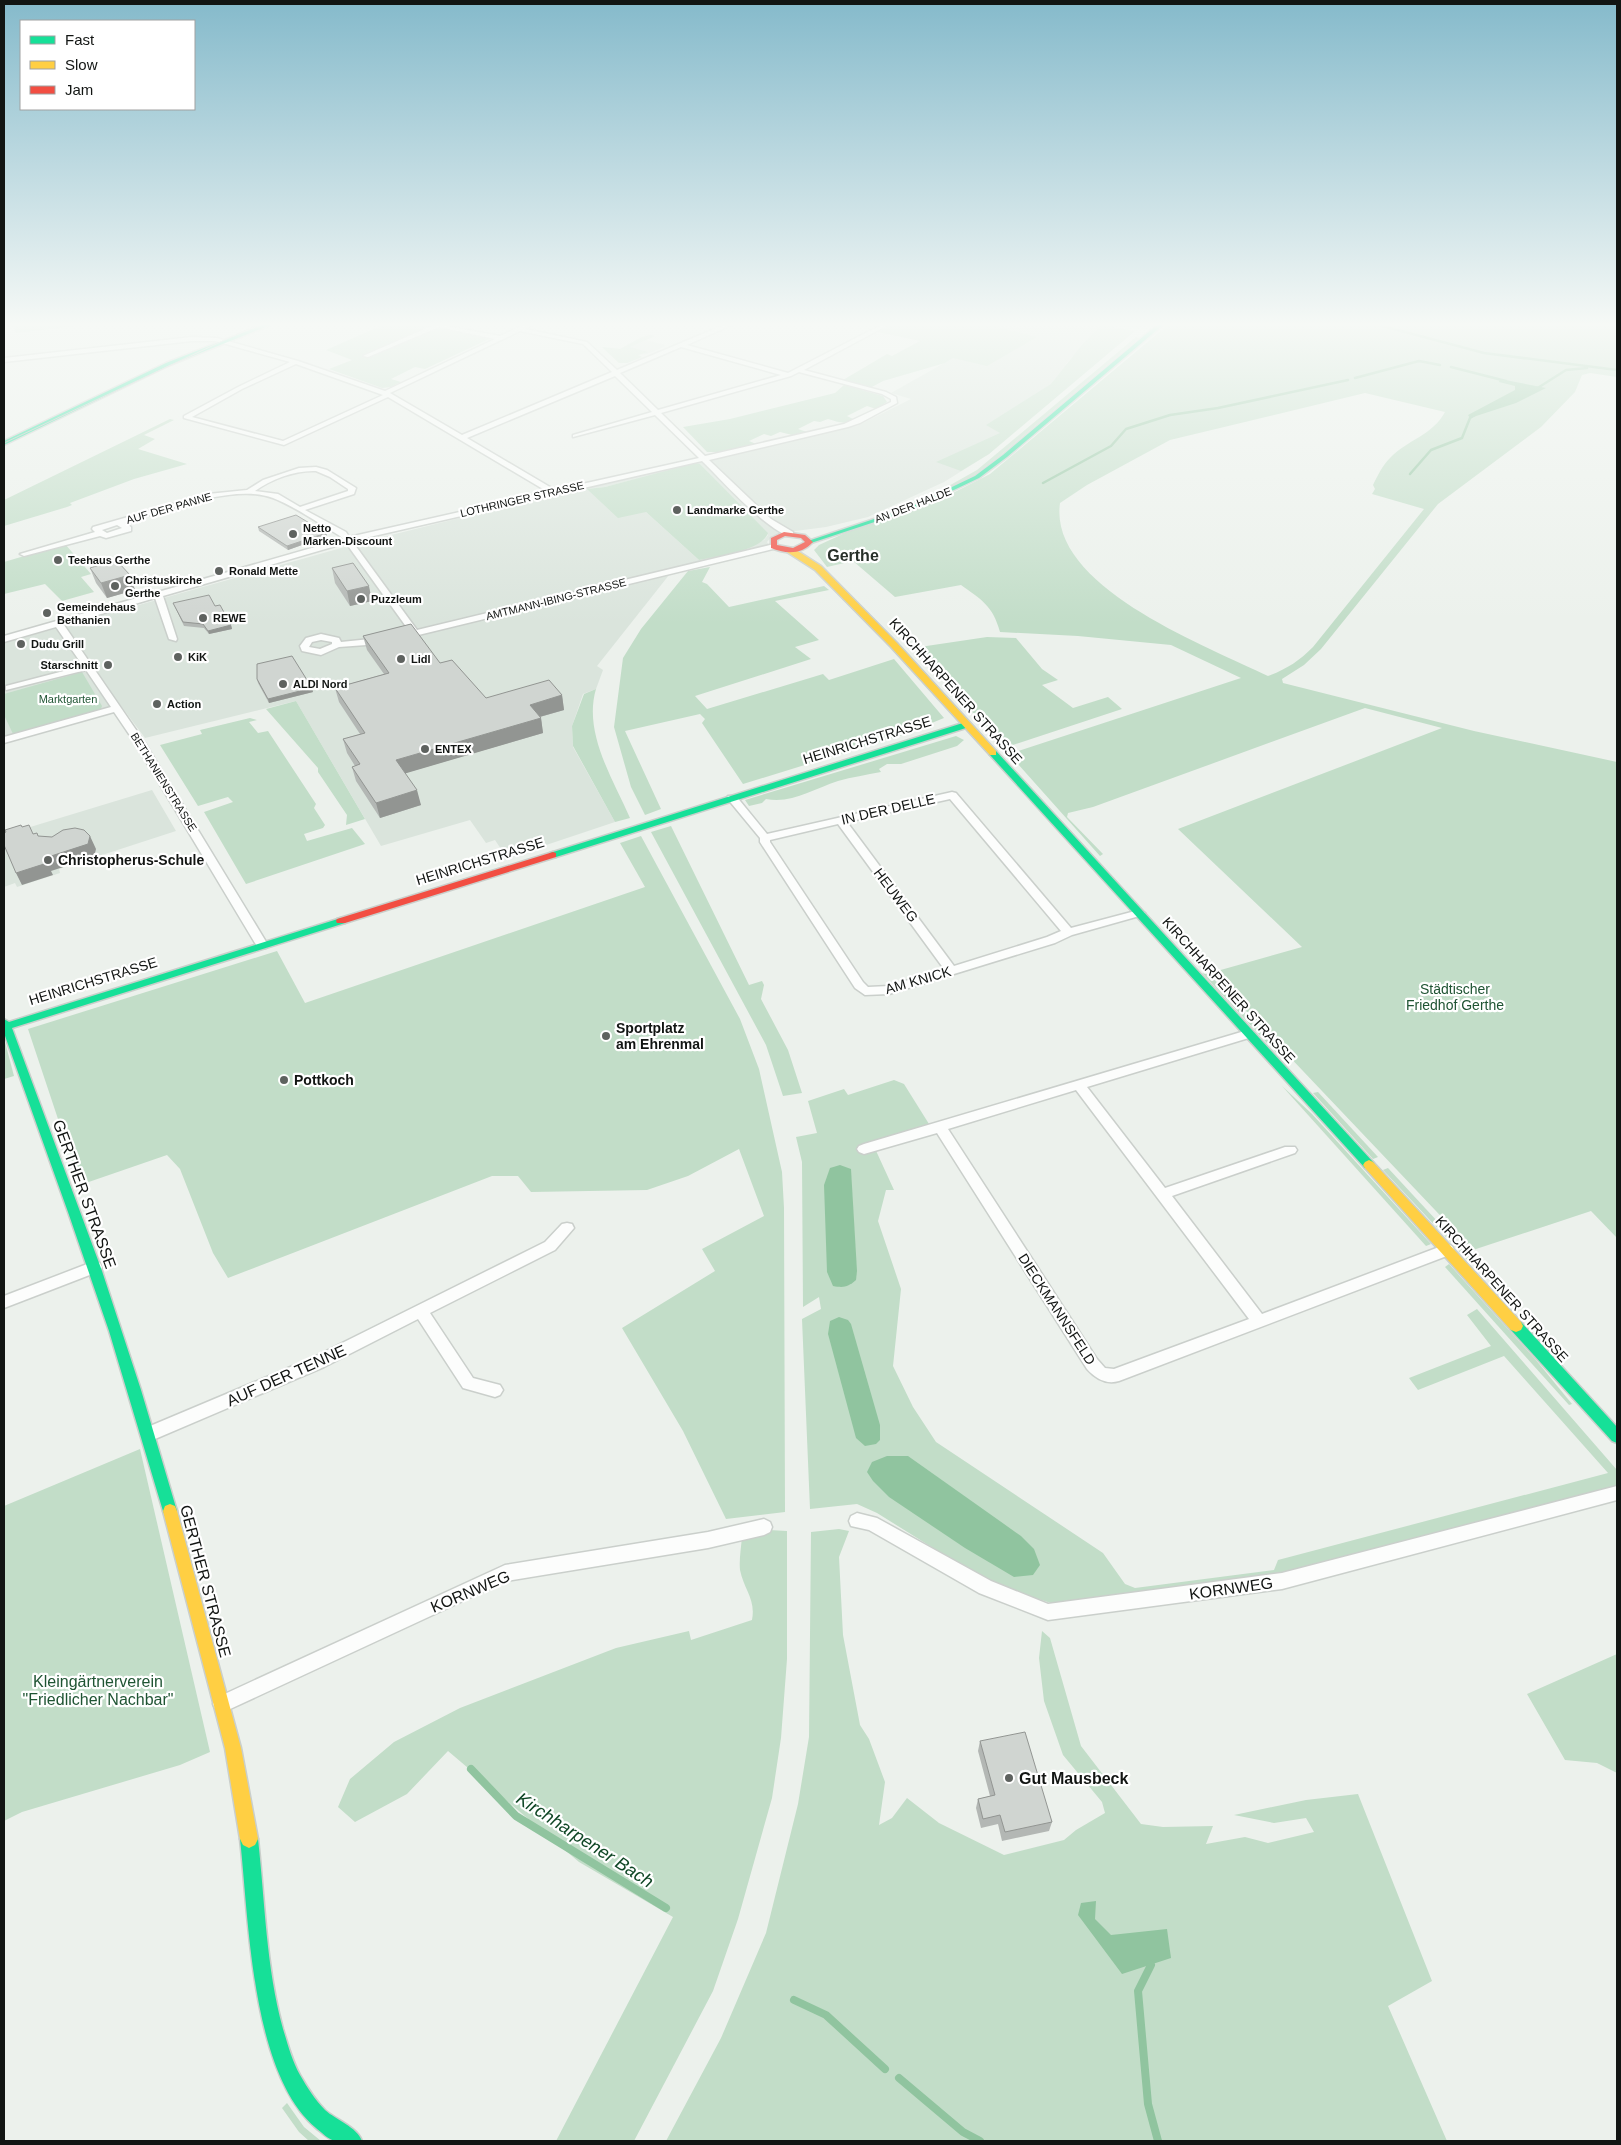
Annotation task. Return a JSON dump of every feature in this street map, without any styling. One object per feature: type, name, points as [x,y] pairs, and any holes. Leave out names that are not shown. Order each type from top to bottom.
[{"type":"street","points":[[4,443],[43,424]]},
{"type":"street","points":[[214,424],[284,442],[325,424]]},
{"type":"street","points":[[438,424],[553,492]]},
{"type":"street","points":[[462,438],[494,424]]},
{"type":"street","points":[[575,436],[617,424]]},
{"type":"street","points":[[668,424],[768,520],[794,534],[807,538],[808,544]]},
{"type":"street","name":"LOTHRINGER STRASSE","points":[[4,639],[160,596],[348,540],[851,424]]},
{"type":"street","name":"AN DER HALDE","points":[[790,550],[846,528],[912,508],[977,477],[1043,424]]},
{"type":"street","name":"AUF DER PANNE","points":[[249,492],[256,485],[289,472],[312,467],[352,488],[350,492],[300,509]]},
{"type":"street","name":"AUF DER PANNE","points":[[118,522],[128,529],[106,536],[96,529],[118,522],[208,496],[249,492],[275,496],[343,534],[348,540]]},
{"type":"street","points":[[768,520],[774,542],[790,550]]},
{"type":"street","name":"AN DER HALDE","points":[[774,542],[794,534],[846,528]]},
{"type":"street","name":"AUF DER PANNE","points":[[24,554],[101,533]]},
{"type":"street","points":[[348,540],[415,633]]},
{"type":"street","name":"AMTMANN-IBING-STRASSE","points":[[337,645],[376,642],[415,633],[774,542]]},
{"type":"street","name":"KIRCHHARPENER STRASSE","points":[[808,544],[807,553],[816,567]]},
{"type":"street","name":"KIRCHHARPENER STRASSE","points":[[790,550],[816,567],[894,645],[1617,1437]]},
{"type":"street","points":[[160,596],[173,639]]},
{"type":"street","name":"BETHANIENSTRASSE","points":[[59,624],[164,779],[262,944]]},
{"type":"street","points":[[10,688],[88,667]]},
{"type":"street","points":[[4,740],[116,709]]},
{"type":"street","name":"HEINRICHSTRASSE","points":[[4,1025],[966,725]]},
{"type":"street","name":"IN DER DELLE","points":[[765,838],[952,794],[1068,932]]},
{"type":"street","name":"AM KNICK","points":[[732,798],[765,838],[765,842],[861,989],[869,992],[889,990],[1051,940],[1068,932],[1139,913]]},
{"type":"street","name":"HEUWEG","points":[[840,820],[951,971]]},
{"type":"street","name":"GERTHER STRASSE","points":[[4,1025],[95,1267],[149,1434],[222,1704],[241,1785],[262,1958],[276,2040],[295,2084],[310,2108],[328,2125],[352,2141]]},
{"type":"street","points":[[864,1149],[1248,1034]]},
{"type":"street","points":[[1079,1085],[1259,1321]]},
{"type":"street","name":"DIECKMANNSFELD","points":[[940,1127],[1092,1364],[1101,1374],[1114,1376],[1447,1250]]},
{"type":"street","points":[[1163,1194],[1290,1150]]},
{"type":"street","name":"AUF DER TENNE","points":[[149,1434],[319,1362],[550,1246],[567,1228]]},
{"type":"street","points":[[4,1302],[95,1267]]},
{"type":"street","points":[[421,1311],[468,1383],[495,1390]]},
{"type":"street","name":"KORNWEG","points":[[857,1521],[871,1523],[985,1587],[1048,1612],[1282,1581],[1617,1493]]},
{"type":"street","name":"KORNWEG","points":[[222,1704],[505,1573],[708,1540],[764,1527]]},
{"type":"shaded area","points":[[861,424],[1021,424],[989,454],[944,482],[868,517],[826,527],[780,533],[772,536],[767,542],[769,545],[673,570],[597,666],[603,670],[596,689],[583,694],[572,726],[573,747],[615,822],[507,858],[495,840],[486,843],[470,820],[381,846],[296,701],[145,738],[121,706],[4,739],[4,643],[359,543],[536,499]],"holes":[[[700,464],[768,535],[764,540],[699,560],[646,512],[588,489],[605,487]]]},
{"type":"shaded area","points":[[152,790],[176,831],[59,869],[60,873],[17,887],[15,883],[4,887],[4,835]]},
{"type":"shaded area","points":[[840,1165],[851,1169],[857,1271],[856,1280],[848,1286],[840,1287],[833,1286],[827,1272],[824,1185],[830,1168]]},
{"type":"shaded area","points":[[839,1317],[848,1320],[851,1324],[880,1425],[880,1440],[876,1444],[865,1446],[856,1438],[828,1334],[830,1321]]},
{"type":"shaded area","points":[[887,1456],[908,1456],[1021,1536],[1034,1549],[1040,1565],[1033,1575],[1014,1577],[965,1548],[889,1497],[867,1472],[872,1462]]},
{"type":"shaded area","points":[[1096,1901],[1095,1919],[1111,1935],[1167,1929],[1171,1958],[1122,1974],[1078,1915],[1081,1903]]},
{"type":"green space","points":[[160,424],[166,424],[144,435],[155,439],[138,449],[187,464],[134,479],[70,503],[72,505],[67,507],[4,526],[4,500]]},
{"type":"green space","points":[[700,424],[808,424],[798,429],[807,432],[792,435],[780,432],[771,436],[764,434],[749,441],[756,444],[718,452],[707,452],[683,427]]},
{"type":"green space","points":[[1024,424],[989,454],[961,471],[936,462],[1000,433],[986,425]]},
{"type":"green space","points":[[1032,424],[1037,424],[970,478],[923,501],[892,510],[945,488],[977,470]]},
{"type":"green space","name":"Städtischer Friedhof Gerthe","points":[[1050,424],[1236,424],[1170,440],[1087,485],[1060,503],[1063,533],[1079,561],[1104,587],[1137,610],[1172,630],[1268,676],[1292,664],[1313,647],[1424,509],[1372,494],[1375,489],[1373,485],[1382,467],[1390,458],[1436,424],[1544,424],[1438,504],[1321,649],[1304,665],[1282,679],[1283,683],[1474,731],[1617,762],[1617,1238],[1591,1211],[1473,1250],[1210,973],[1302,947],[1178,829],[1442,728],[1365,708],[1093,807],[1068,813],[1067,817],[1103,854],[1100,856],[1009,754],[1241,678],[1171,645],[1078,636],[1000,632],[994,616],[986,604],[961,585],[895,597],[853,561],[827,567],[814,550],[819,545],[845,533],[941,499],[990,474]]},
{"type":"green space","points":[[695,463],[700,464],[768,533],[764,539],[738,552],[699,560],[646,512],[618,518],[587,489],[605,487]]},
{"type":"green space","points":[[65,544],[91,574],[81,577],[94,592],[62,601],[45,584],[4,594],[4,562]]},
{"type":"green space","points":[[710,567],[702,582],[707,584],[729,607],[824,586],[829,590],[775,601],[819,640],[795,647],[811,659],[695,696],[707,709],[823,674],[829,680],[894,659],[944,718],[902,735],[743,784],[702,723],[705,719],[700,714],[625,731],[661,809],[645,815],[631,787],[614,727],[623,658],[641,629],[688,571]]},
{"type":"green space","points":[[987,637],[1016,638],[1042,669],[1058,680],[1042,685],[1073,708],[1108,697],[1122,709],[1007,747],[1001,746],[1002,744],[913,648]]},
{"type":"green space","name":"Marktgarten","points":[[82,672],[102,706],[100,712],[14,736],[4,715],[4,694]]},
{"type":"green space","points":[[596,689],[593,722],[597,739],[608,772],[630,818],[615,822],[573,746],[572,726],[584,694]]},
{"type":"green space","points":[[296,701],[365,819],[346,825],[347,815],[318,772],[318,768],[266,709]]},
{"type":"green space","points":[[250,718],[257,720],[249,722],[258,733],[268,731],[316,804],[314,808],[325,825],[323,828],[304,834],[307,841],[352,828],[365,844],[246,884],[204,812],[233,802],[228,797],[198,806],[160,745],[202,734],[200,730]]},
{"type":"green space","points":[[956,736],[964,740],[957,746],[901,764],[887,764],[879,769],[881,772],[838,781],[794,798],[766,799],[762,803],[749,806],[745,800]]},
{"type":"green space","points":[[671,826],[749,985],[762,981],[764,985],[761,999],[788,1050],[802,1093],[783,1096],[766,1045],[651,832]]},
{"type":"green space","points":[[641,836],[740,1019],[759,1069],[782,1172],[784,1208],[785,1512],[726,1519],[683,1431],[622,1328],[715,1271],[702,1249],[764,1216],[739,1149],[688,1176],[647,1190],[531,1192],[518,1176],[492,1176],[228,1278],[213,1253],[180,1169],[167,1155],[80,1185],[28,1029],[277,951],[305,1003],[645,887],[620,843]]},
{"type":"green space","points":[[1202,973],[1210,975],[1283,1054],[1280,1057]]},
{"type":"green space","points":[[4,1038],[14,1076],[4,1079]]},
{"type":"green space","points":[[894,1080],[904,1084],[929,1124],[872,1142],[894,1190],[886,1190],[878,1221],[901,1289],[893,1366],[913,1407],[936,1442],[1103,1553],[1125,1584],[1135,1588],[1274,1570],[1278,1560],[1608,1473],[1504,1356],[1418,1390],[1409,1378],[1491,1346],[1467,1315],[1477,1309],[1617,1470],[1617,1488],[1278,1575],[1127,1596],[1051,1603],[1013,1591],[970,1571],[877,1513],[857,1504],[810,1509],[802,1319],[821,1309],[819,1297],[803,1307],[802,1162],[796,1137],[817,1133],[808,1101],[844,1089],[848,1095]]},
{"type":"green space","points":[[1282,1086],[1312,1114],[1431,1244],[1426,1246]]},
{"type":"green space","points":[[1318,1092],[1378,1157],[1373,1159],[1313,1093]]},
{"type":"green space","points":[[1388,1168],[1475,1262],[1470,1263],[1383,1170]]},
{"type":"green space","points":[[1449,1264],[1536,1360],[1572,1404],[1569,1405],[1445,1267]]},
{"type":"green space","name":"Kleingärtnerverein \"Friedlicher Nachbar\"","points":[[140,1449],[210,1752],[180,1765],[22,1812],[4,1821],[4,1506]]},
{"type":"green space","points":[[839,1529],[849,1531],[839,1557],[843,1635],[860,1725],[869,1739],[885,1782],[879,1825],[892,1818],[907,1798],[939,1823],[1004,1855],[1064,1840],[1076,1830],[1105,1813],[1102,1802],[1063,1755],[1044,1701],[1039,1658],[1042,1631],[1050,1638],[1081,1746],[1141,1824],[1163,1827],[1213,1826],[1206,1844],[1245,1837],[1268,1843],[1314,1832],[1306,1818],[1274,1823],[1234,1815],[1306,1800],[1358,1794],[1432,1981],[1388,2006],[1447,2141],[666,2141],[721,2038],[766,1933],[798,1804],[809,1737],[811,1532]]},
{"type":"green space","points":[[769,1530],[787,1531],[787,1659],[781,1738],[772,1798],[738,1919],[713,1991],[634,2141],[556,2141],[673,1917],[579,1862],[448,1751],[407,1794],[355,1822],[338,1807],[350,1779],[394,1742],[460,1708],[616,1648],[689,1631],[691,1640],[752,1620],[751,1600],[740,1570],[742,1537]]},
{"type":"green space","points":[[1617,1654],[1617,1773],[1597,1763],[1565,1760],[1527,1694]]},
{"type":"green space","points":[[287,2103],[304,2127],[321,2141],[309,2141],[299,2132],[282,2108]]},
{"type":"building","name":"Netto Marken-Discount","points":[[296,515],[326,533],[287,546],[258,527]]},
{"type":"building","points":[[118,562],[130,575],[101,583],[90,568],[106,563]]},
{"type":"building","points":[[353,563],[369,586],[347,591],[332,568]]},
{"type":"building","name":"REWE","points":[[209,595],[215,606],[220,605],[231,625],[208,631],[203,624],[183,622],[173,603]]},
{"type":"building","name":"ENTEX","points":[[411,624],[440,663],[452,660],[486,698],[549,680],[562,695],[530,705],[541,718],[396,760],[417,790],[376,803],[352,767],[360,764],[343,739],[365,733],[335,688],[389,673],[363,636]]},
{"type":"building","name":"ALDI Nord","points":[[292,656],[312,688],[268,699],[257,679],[257,664]]},
{"type":"building","points":[[21,825],[22,827],[29,825],[33,834],[37,833],[38,836],[52,837],[63,830],[75,828],[84,830],[90,836],[88,844],[45,858],[47,863],[16,873],[4,845],[4,833],[6,832],[5,830]]},
{"type":"building","name":"Gut Mausbeck","points":[[1025,1732],[1052,1822],[1005,1832],[1000,1815],[983,1819],[978,1799],[995,1795],[980,1741]]},
{"type":"waterway","points":[[1043,483],[1111,446],[1126,429],[1141,424]]},
{"type":"waterway","points":[[1410,474],[1431,450],[1462,438],[1468,424]]},
{"type":"waterway","name":"Kirchharpener Bach","points":[[471,1769],[516,1816],[666,1908]]},
{"type":"waterway","points":[[1151,1965],[1138,1991],[1148,2104],[1158,2141]]},
{"type":"waterway","name":"Kirchharpener Bach","points":[[794,2000],[826,2015],[885,2069]]},
{"type":"waterway","name":"Kirchharpener Bach","points":[[899,2078],[963,2132],[980,2141]]},
{"type":"tram line","points":[[4,443],[44,424]]},
{"type":"traffic: fast","points":[[4,443],[43,424]]},
{"type":"traffic: fast","points":[[809,542],[912,508],[977,477],[1043,424]]},
{"type":"traffic: fast","points":[[553,855],[966,725]]},
{"type":"traffic: fast","points":[[993,753],[1369,1165]]},
{"type":"traffic: fast","points":[[4,1027],[341,921]]},
{"type":"traffic: fast","points":[[4,1023],[10,1034],[95,1271],[135,1390],[170,1511]]},
{"type":"traffic: fast","points":[[1516,1326],[1617,1437]]},
{"type":"traffic: fast","points":[[249,1839],[264,1979],[270,2016],[280,2050],[293,2081],[310,2108],[324,2122],[352,2141]]},
{"type":"traffic: slow","points":[[790,550],[818,568],[894,645],[993,753]]},
{"type":"traffic: slow","points":[[1369,1165],[1516,1326]]},
{"type":"traffic: slow","points":[[170,1511],[233,1748],[249,1839]]},
{"type":"traffic: jam","points":[[784,534],[803,536],[809,542],[797,550],[774,546],[773,539],[784,534]]},
{"type":"traffic: jam","points":[[341,921],[553,855]]},
{"type":"place","name":"Landmarke Gerthe","points":[[677,510]]},
{"type":"place","name":"Netto Marken-Discount","points":[[293,534]]},
{"type":"place","name":"Teehaus Gerthe","points":[[58,560]]},
{"type":"place","name":"Ronald Mette","points":[[219,571]]},
{"type":"place","name":"Christuskirche Gerthe","points":[[115,586]]},
{"type":"place","name":"Puzzleum","points":[[361,599]]},
{"type":"place","name":"Gemeindehaus Bethanien","points":[[47,613]]},
{"type":"place","name":"REWE","points":[[203,618]]},
{"type":"place","name":"Dudu Grill","points":[[21,644]]},
{"type":"place","name":"KiK","points":[[178,657]]},
{"type":"place","name":"Lidl","points":[[401,659]]},
{"type":"place","name":"Starschnitt","points":[[108,665]]},
{"type":"place","name":"ALDI Nord","points":[[283,684]]},
{"type":"place","name":"Action","points":[[157,704]]},
{"type":"place","name":"ENTEX","points":[[425,749]]},
{"type":"place","name":"Christopherus-Schule","points":[[48,860]]},
{"type":"place","name":"Sportplatz am Ehrenmal","points":[[606,1036]]},
{"type":"place","name":"Pottkoch","points":[[284,1080]]},
{"type":"place","name":"Gut Mausbeck","points":[[1009,1778]]},
{"type":"district","name":"Gerthe","points":[[853,555]]}]
